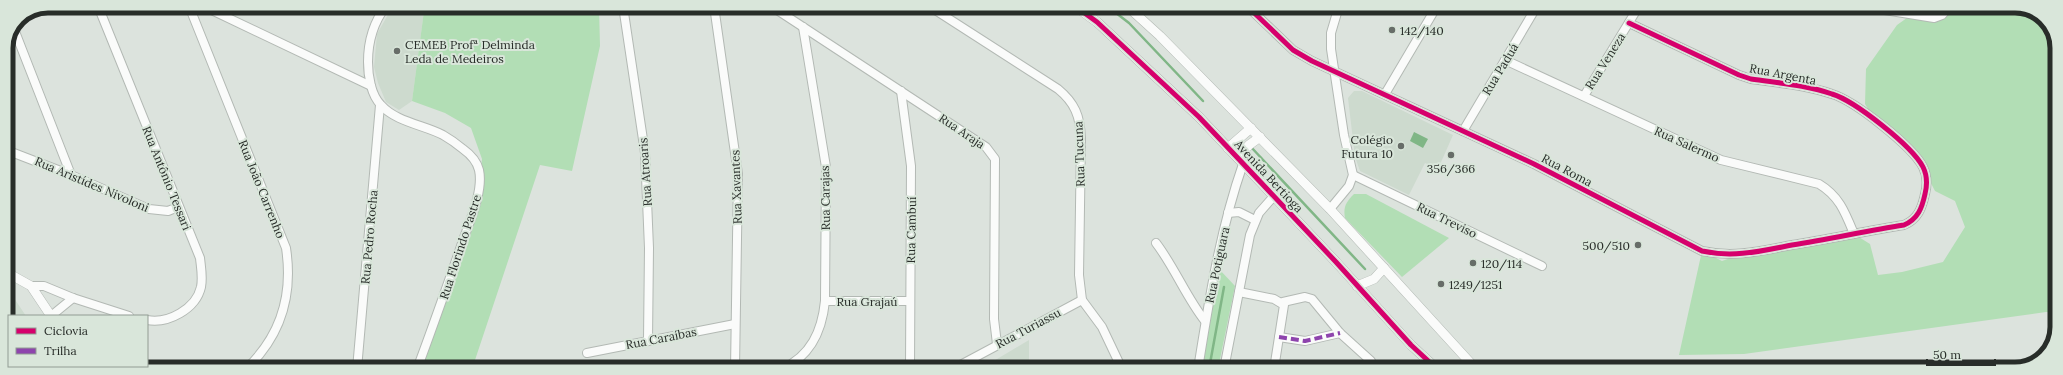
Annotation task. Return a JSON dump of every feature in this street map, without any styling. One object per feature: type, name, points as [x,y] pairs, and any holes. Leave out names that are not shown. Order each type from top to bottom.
[{"type":"street","name":"Rua Antônio Tessari","points":[[101,13],[178,207],[200,258],[202,277],[201,288],[196,298],[188,308],[175,316],[164,320],[148,320]]},
{"type":"street","name":"Rua João Carrenho","points":[[192,13],[273,212],[287,255],[289,270],[284,308],[267,344],[253,362]]},
{"type":"street","points":[[218,13],[371,86]]},
{"type":"street","points":[[380,105],[371,86],[368,71],[370,41],[374,28],[382,13]]},
{"type":"street","name":"Rua Atroaris","points":[[624,13],[645,153],[649,248],[648,340]]},
{"type":"street","name":"Rua Xavantes","points":[[715,13],[738,174],[735,362]]},
{"type":"street","name":"Rua Araja","points":[[782,13],[986,148],[995,159],[994,319],[997,344]]},
{"type":"street","name":"Rua Tucuna","points":[[940,13],[1058,89],[1069,98],[1076,109],[1080,122],[1081,138],[1079,275],[1082,300],[1102,327],[1119,362]]},
{"type":"street","name":"Avenida Bertioga","points":[[1085,13],[1097,22],[1175,94],[1274,196],[1411,345],[1430,362]]},
{"type":"street","name":"Avenida Bertioga","points":[[1134,13],[1260,137],[1330,209],[1470,362]]},
{"type":"street","name":"Rua Roma","points":[[1254,13],[1294,50],[1335,72],[1534,164],[1702,251],[1726,256],[1739,255],[1904,224]]},
{"type":"street","points":[[1330,209],[1349,186],[1353,175],[1344,135],[1331,33],[1337,13]]},
{"type":"street","points":[[1385,94],[1434,13]]},
{"type":"street","name":"Rua Paduá","points":[[1463,131],[1533,13]]},
{"type":"street","name":"Rua Veneza","points":[[1584,96],[1635,13]]},
{"type":"street","points":[[1903,13],[1934,18],[1942,16],[1944,13]]},
{"type":"street","name":"Rua Argenta","points":[[1629,23],[1739,75],[1751,79],[1831,93],[1854,105],[1900,141],[1915,155],[1923,168],[1926,179],[1926,191],[1922,206],[1914,218],[1904,224]]},
{"type":"street","name":"Rua Carajas","points":[[794,362],[806,353],[816,340],[821,327],[825,301],[826,167],[803,27]]},
{"type":"street","points":[[16,35],[72,175]]},
{"type":"street","name":"Rua Salermo","points":[[1505,60],[1721,160],[1819,184],[1830,190],[1839,201],[1854,234]]},
{"type":"street","name":"Rua Cambuí","points":[[901,91],[911,166],[910,362]]},
{"type":"street","name":"Rua Pedro Rocha","points":[[358,362],[380,105]]},
{"type":"street","name":"Rua Florindo Pastre","points":[[380,105],[391,113],[443,135],[456,143],[468,152],[479,169],[479,190],[471,216],[419,362]]},
{"type":"street","points":[[1228,148],[1251,128]]},
{"type":"street","points":[[1240,161],[1248,145],[1260,137]]},
{"type":"street","name":"Rua Aristídes Nivoloni","points":[[13,153],[72,175],[149,209],[168,211],[178,207]]},
{"type":"street","name":"Rua Potiguara","points":[[1199,362],[1205,321],[1240,161]]},
{"type":"street","name":"Rua Treviso","points":[[1353,175],[1542,266]]},
{"type":"street","points":[[1225,362],[1255,220],[1264,206],[1274,196]]},
{"type":"street","points":[[1228,213],[1238,212],[1255,220]]},
{"type":"street","points":[[1156,243],[1168,260],[1190,302],[1205,321]]},
{"type":"street","points":[[1357,286],[1374,279],[1384,268]]},
{"type":"street","points":[[13,276],[31,286],[50,315]]},
{"type":"street","points":[[31,286],[44,286],[73,298],[126,315]]},
{"type":"street","points":[[1239,292],[1283,302],[1309,297],[1340,333],[1371,362]]},
{"type":"street","points":[[52,315],[73,298]]},
{"type":"street","name":"Rua Turiassu","points":[[965,362],[1082,300]]},
{"type":"street","name":"Rua Grajaú","points":[[825,301],[910,301]]},
{"type":"street","points":[[1275,362],[1285,309],[1283,302]]},
{"type":"street","name":"Rua Caraíbas","points":[[587,353],[735,324]]},
{"type":"street","points":[[1279,337],[1305,341],[1340,333]]},
{"type":"shaded area","name":"CEMEB Profª Delminda Leda de Medeiros","points":[[389,13],[424,13],[412,101],[399,110],[386,102],[378,83],[374,67],[377,34]]},
{"type":"shaded area","points":[[424,13],[599,13],[600,46],[572,171],[540,165],[474,362],[418,362],[480,179],[482,159],[471,128],[445,113],[412,101]]},
{"type":"shaded area","points":[[1944,13],[2020,13],[2031,17],[2040,23],[2049,39],[2050,312],[1744,354],[1679,355],[1702,251],[1722,261],[1739,255],[1854,234],[1870,244],[1878,275],[1902,272],[1943,262],[1965,227],[1955,201],[1935,191],[1923,168],[1876,122],[1865,104],[1866,69],[1897,25],[1911,15],[1942,15]]},
{"type":"shaded area","name":"Colégio Futura 10","points":[[1354,91],[1362,91],[1453,135],[1438,169],[1425,163],[1409,195],[1360,171],[1355,157],[1348,98]]},
{"type":"shaded area","points":[[1414,132],[1428,139],[1423,148],[1410,141]]},
{"type":"shaded area","points":[[1354,194],[1366,194],[1449,238],[1402,277],[1345,218],[1344,211],[1346,205]]},
{"type":"shaded area","points":[[1219,269],[1235,286],[1219,362],[1202,362]]},
{"type":"shaded area","points":[[13,296],[25,315],[13,315]]},
{"type":"shaded area","points":[[1029,340],[1029,362],[992,362]]},
{"type":"waterway","points":[[1116,13],[1129,23],[1203,101]]},
{"type":"waterway","points":[[1251,147],[1365,269]]},
{"type":"waterway","points":[[1256,169],[1261,158]]},
{"type":"waterway","points":[[1210,362],[1224,287]]},
{"type":"marked path","points":[[1279,337],[1305,341],[1340,333]]},
{"type":"cycle path","points":[[1085,13],[1097,22],[1199,117],[1336,262],[1411,345],[1429,362]]},
{"type":"cycle path","points":[[1254,13],[1293,50],[1312,61],[1534,164],[1702,251],[1725,254],[1747,253],[1904,225],[1913,220],[1919,212],[1926,188],[1926,177],[1923,167],[1917,158],[1882,125],[1854,105],[1842,98],[1813,88],[1751,79],[1739,75],[1629,23]]},
{"type":"place","name":"142/140","points":[[1392,30]]},
{"type":"place","name":"CEMEB Profª Delminda Leda de Medeiros","points":[[397,51]]},
{"type":"place","name":"Colégio Futura 10","points":[[1401,146]]},
{"type":"place","name":"356/366","points":[[1451,155]]},
{"type":"place","name":"500/510","points":[[1638,245]]},
{"type":"place","name":"120/114","points":[[1473,263]]},
{"type":"place","name":"1249/1251","points":[[1441,284]]}]
